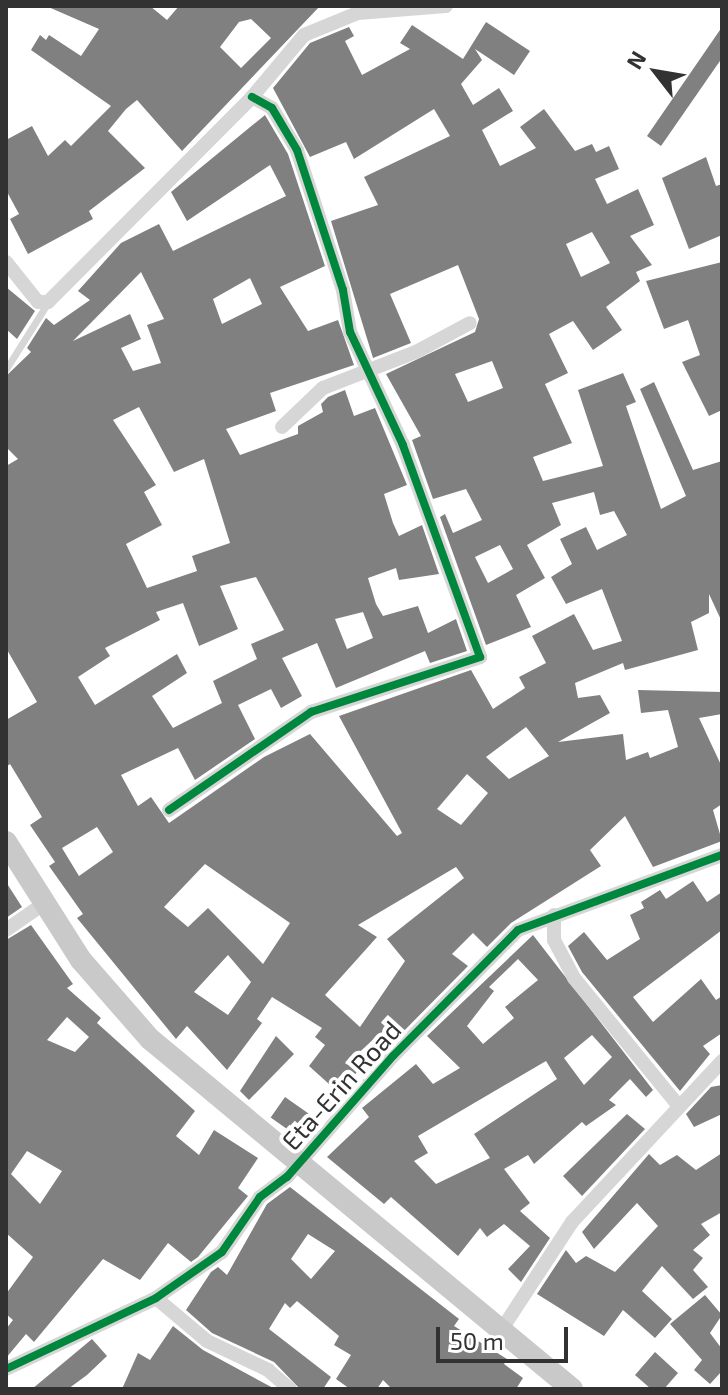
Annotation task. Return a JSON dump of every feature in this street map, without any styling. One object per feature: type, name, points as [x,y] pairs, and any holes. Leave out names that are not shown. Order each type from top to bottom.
[{"type":"main road","points":[[6,842],[120,1008],[180,1068],[292,1171],[502,1329],[572,1389]]},
{"type":"main road","points":[[6,867],[85,987],[135,1046],[292,1171],[551,1389]]},
{"type":"street","points":[[6,262],[38,302],[48,302],[252,97],[304,35],[354,9],[446,6]]},
{"type":"street","points":[[169,810],[311,712],[480,657],[370,367],[350,332],[343,290],[297,150],[272,108],[252,97]]},
{"type":"street","points":[[282,427],[311,396],[370,367],[416,352],[470,323]]},
{"type":"street","name":"Eta-Erin Road","points":[[6,1369],[156,1298],[222,1252],[260,1197],[292,1171],[518,930],[722,855]]},
{"type":"street","points":[[6,930],[35,910]]},
{"type":"street","points":[[554,915],[554,940],[574,978],[677,1104]]},
{"type":"street","points":[[502,1329],[572,1222],[677,1104],[722,1061]]},
{"type":"street","points":[[156,1298],[207,1341],[268,1370],[290,1389]]},
{"type":"lane","points":[[6,369],[48,302]]},
{"type":"building","points":[[46,6],[150,6],[167,20],[179,6],[320,6],[182,151],[137,100],[126,109],[108,131],[145,168],[89,211],[93,219],[28,254],[10,219],[19,214],[6,190],[6,140],[32,126],[48,156],[65,140],[71,146],[111,106],[31,50],[40,35],[46,40],[49,35],[81,56],[99,29]],"holes":[[[251,19],[271,38],[241,68],[220,47],[239,22]]]},
{"type":"building","points":[[486,22],[530,51],[514,75],[475,49],[482,60],[461,84],[473,105],[499,88],[513,111],[482,130],[500,166],[536,148],[520,127],[544,109],[575,151],[592,144],[596,152],[609,146],[619,169],[595,179],[607,204],[638,189],[654,225],[630,236],[652,265],[636,272],[640,281],[606,307],[622,330],[593,350],[573,321],[549,334],[568,373],[545,384],[572,443],[533,457],[543,481],[603,466],[578,390],[623,373],[636,402],[626,406],[661,509],[686,496],[640,389],[654,382],[693,470],[722,461],[722,622],[709,594],[709,613],[691,622],[698,650],[625,670],[623,663],[575,683],[578,698],[600,695],[610,713],[558,742],[623,734],[626,760],[648,752],[650,758],[678,747],[668,710],[641,713],[638,690],[722,692],[722,714],[699,718],[722,767],[722,804],[713,810],[722,841],[653,867],[625,816],[590,850],[601,866],[511,923],[487,947],[473,933],[452,954],[468,966],[391,1044],[379,1034],[349,1062],[358,1071],[339,1093],[309,1066],[325,1045],[315,1037],[322,1028],[272,997],[257,1019],[262,1023],[227,1070],[187,1026],[176,1039],[77,918],[83,914],[49,866],[55,862],[30,825],[42,817],[10,764],[6,767],[6,720],[37,702],[6,648],[6,466],[18,459],[6,447],[6,376],[31,352],[27,348],[46,318],[54,325],[90,300],[78,291],[121,243],[159,224],[173,251],[286,196],[270,165],[187,221],[171,192],[265,115],[288,154],[325,266],[280,287],[308,331],[338,320],[354,365],[270,393],[276,411],[226,429],[240,455],[298,434],[298,426],[323,412],[321,404],[328,397],[345,390],[354,416],[375,408],[407,485],[384,494],[393,523],[399,536],[422,525],[439,574],[399,580],[396,568],[368,578],[376,604],[383,616],[418,606],[428,633],[456,619],[467,651],[430,663],[425,651],[336,688],[317,643],[282,658],[302,696],[281,708],[271,689],[238,705],[255,739],[195,780],[178,748],[121,775],[138,806],[151,797],[169,823],[264,757],[310,734],[397,836],[402,833],[339,716],[471,670],[493,709],[525,688],[519,677],[546,663],[532,636],[574,614],[593,650],[622,641],[602,589],[566,604],[551,577],[572,564],[560,539],[586,527],[597,550],[627,535],[614,511],[600,515],[594,492],[552,503],[561,525],[527,545],[545,578],[516,595],[531,627],[486,645],[440,517],[445,514],[453,533],[482,520],[466,489],[433,499],[412,440],[421,436],[386,374],[475,332],[479,319],[458,265],[390,294],[411,343],[373,358],[331,221],[378,205],[364,177],[450,136],[434,109],[354,159],[346,142],[310,157],[273,88],[310,43],[349,27],[354,36],[345,41],[362,75],[410,49],[400,43],[412,25],[463,59]],"holes":[[[592,232],[610,263],[581,277],[566,244]],[[141,272],[164,319],[147,325],[161,363],[133,371],[121,348],[141,339],[130,314],[73,341]],[[250,278],[262,304],[222,324],[213,299]],[[492,361],[503,388],[468,402],[455,374]],[[139,407],[174,472],[204,459],[230,543],[192,556],[197,571],[147,588],[126,544],[162,525],[144,492],[156,485],[113,420]],[[500,545],[513,569],[488,583],[475,557]],[[256,577],[284,630],[251,644],[257,659],[213,681],[222,703],[173,728],[152,696],[187,673],[177,654],[95,705],[78,677],[110,656],[105,648],[160,620],[156,612],[183,603],[199,646],[238,629],[220,586]],[[363,612],[373,638],[347,649],[335,619]],[[526,727],[549,756],[509,779],[486,757]],[[467,774],[488,793],[461,825],[437,809]],[[97,827],[113,852],[79,876],[62,848]],[[205,864],[290,923],[263,964],[208,908],[188,927],[164,907]],[[456,867],[464,878],[387,939],[405,961],[360,1027],[325,995],[377,937],[358,925]],[[228,955],[251,982],[228,1015],[194,992]]]},
{"type":"building","points":[[722,27],[722,58],[661,146],[647,136]]},
{"type":"building","points":[[706,157],[716,186],[722,184],[722,235],[689,249],[662,178]]},
{"type":"building","points":[[722,262],[722,410],[709,416],[682,362],[700,355],[688,320],[664,329],[646,281]]},
{"type":"building","points":[[6,287],[35,311],[17,339],[6,329]]},
{"type":"building","points":[[693,881],[707,902],[722,892],[722,930],[633,997],[653,1022],[701,979],[716,1000],[722,996],[722,1033],[703,1046],[710,1054],[680,1091],[582,972],[568,946],[584,932],[607,960],[640,939],[630,915],[644,908],[641,902],[660,890],[666,899]]},
{"type":"building","points":[[6,882],[22,907],[6,918]]},
{"type":"building","points":[[31,925],[73,984],[67,988],[101,1018],[97,1023],[195,1111],[176,1136],[199,1155],[214,1130],[258,1158],[238,1188],[248,1196],[198,1257],[191,1262],[168,1243],[140,1280],[103,1259],[34,1342],[26,1334],[6,1358],[6,1329],[13,1320],[6,1314],[6,1294],[33,1257],[6,1233],[6,940]],"holes":[[[67,1017],[89,1037],[75,1052],[47,1040]],[[27,1151],[62,1171],[40,1204],[11,1174]]]},
{"type":"building","points":[[533,935],[653,1090],[646,1097],[630,1079],[609,1100],[616,1105],[586,1126],[582,1122],[534,1164],[528,1155],[504,1169],[530,1203],[520,1211],[550,1238],[521,1282],[508,1269],[530,1246],[504,1224],[487,1237],[480,1228],[458,1256],[391,1197],[384,1204],[327,1157],[369,1117],[362,1108],[416,1064],[433,1084],[460,1068],[427,1036]],"holes":[[[518,959],[538,980],[505,1007],[514,1018],[483,1044],[467,1026],[494,991],[489,987]],[[592,1035],[612,1057],[584,1085],[564,1058]],[[546,1061],[557,1079],[474,1134],[490,1158],[436,1184],[414,1161],[428,1153],[418,1136]]]},
{"type":"building","points":[[276,1036],[294,1054],[249,1100],[240,1091]]},
{"type":"building","points":[[722,1085],[722,1114],[694,1127],[686,1114],[711,1087]]},
{"type":"building","points":[[285,1097],[312,1116],[298,1136],[271,1117]]},
{"type":"building","points":[[627,1114],[645,1129],[582,1196],[563,1176]]},
{"type":"building","points":[[722,1153],[722,1212],[701,1224],[710,1235],[693,1250],[703,1258],[693,1270],[708,1287],[693,1299],[662,1266],[642,1291],[672,1319],[655,1338],[623,1310],[604,1336],[537,1294],[566,1250],[576,1263],[586,1256],[615,1272],[658,1226],[637,1203],[594,1249],[582,1232],[649,1154],[660,1165],[677,1155],[696,1170]]},
{"type":"building","points":[[290,1187],[459,1319],[454,1326],[507,1359],[504,1364],[523,1378],[516,1389],[392,1389],[383,1380],[377,1389],[350,1389],[336,1379],[351,1355],[334,1345],[339,1336],[297,1301],[290,1308],[285,1303],[269,1329],[331,1377],[323,1389],[300,1389],[274,1362],[212,1333],[186,1310],[211,1272],[218,1267],[227,1275],[267,1204]],"holes":[[[308,1234],[335,1251],[311,1279],[291,1259]]]},
{"type":"building","points":[[705,1295],[722,1315],[710,1333],[722,1349],[722,1371],[710,1384],[694,1370],[702,1360],[670,1324]]},
{"type":"building","points":[[173,1326],[203,1350],[275,1389],[122,1389],[138,1353],[150,1360]]},
{"type":"building","points":[[92,1339],[107,1356],[87,1375],[68,1389],[32,1389]]},
{"type":"building","points":[[655,1352],[678,1373],[664,1389],[651,1389],[635,1375]]},
{"type":"cycle path","points":[[169,810],[311,712],[480,657],[403,445],[350,332],[343,290],[297,150],[272,108],[252,97]]},
{"type":"cycle path","points":[[6,1369],[156,1298],[222,1252],[260,1197],[287,1177],[393,1056],[518,930],[722,855]]}]
